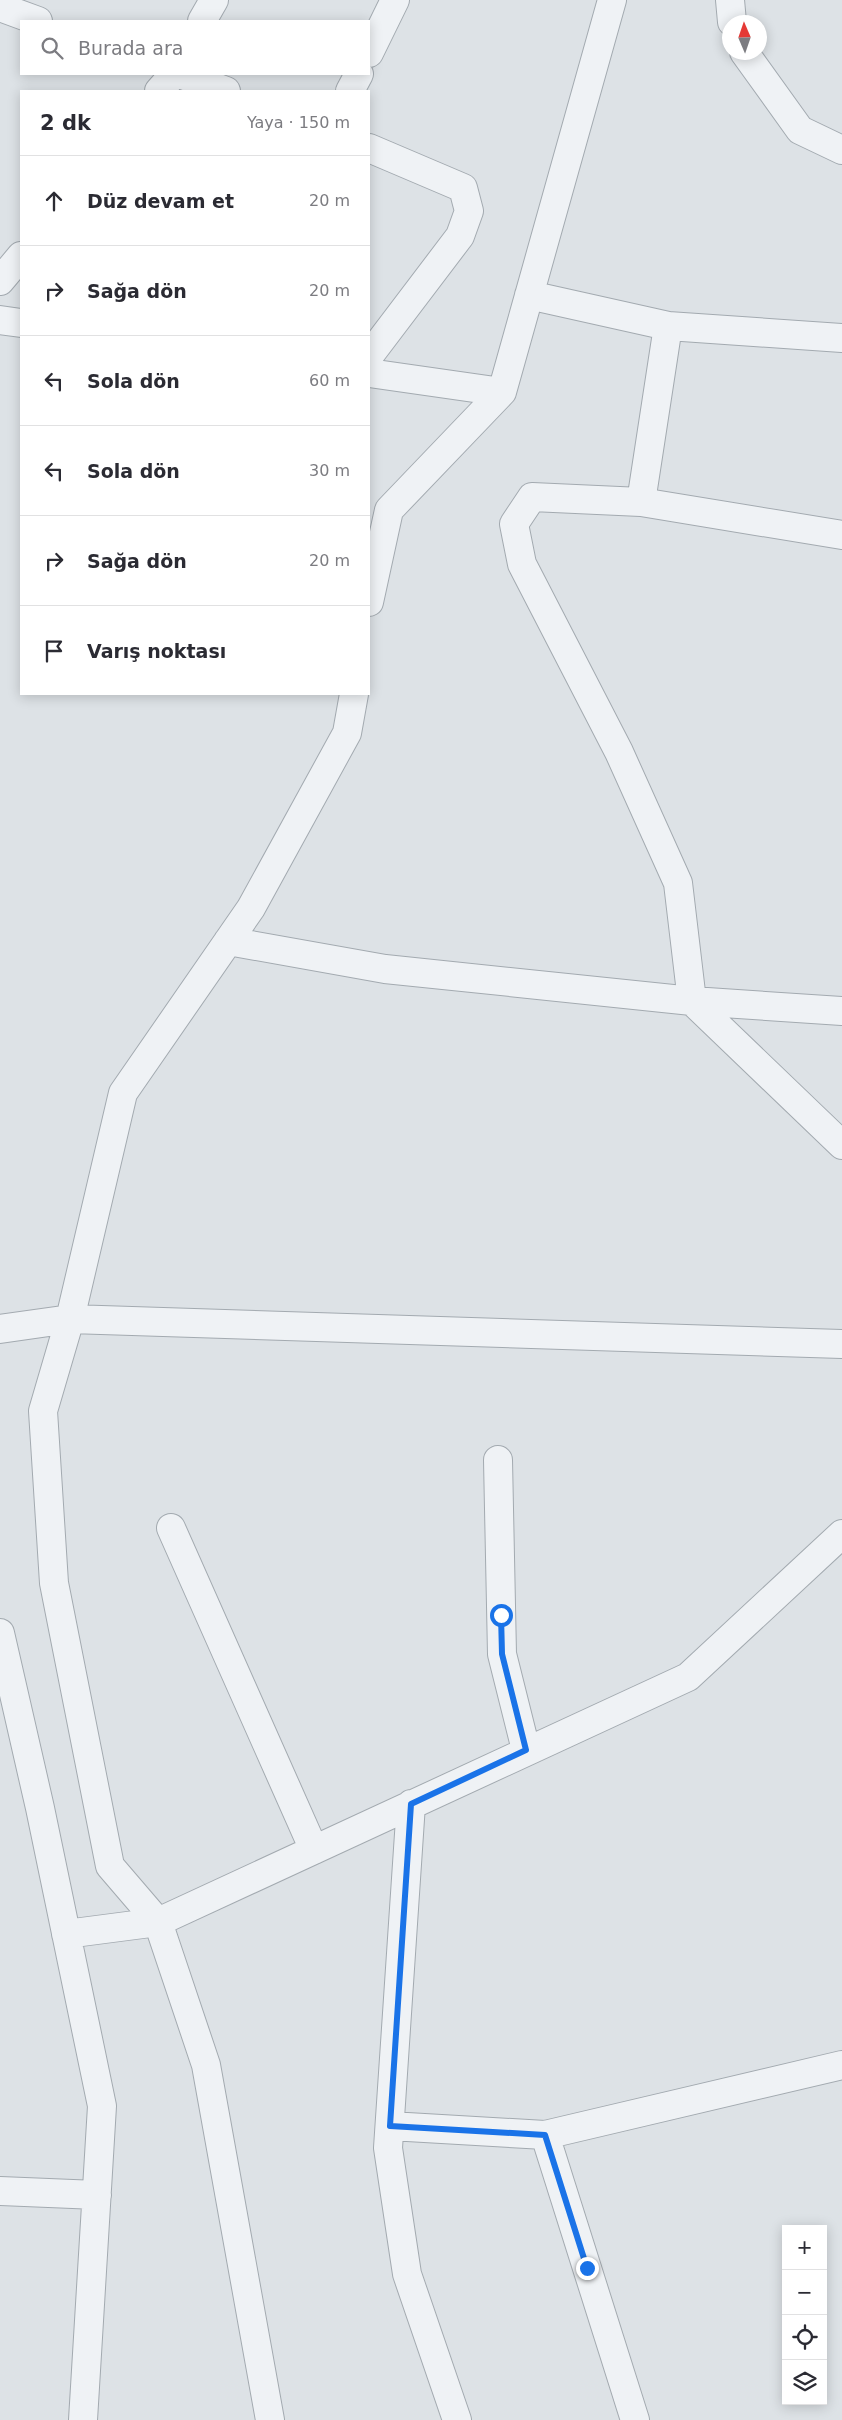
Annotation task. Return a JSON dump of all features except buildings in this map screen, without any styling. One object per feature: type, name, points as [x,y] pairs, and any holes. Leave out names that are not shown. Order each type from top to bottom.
[{"type":"street","points":[[203,20],[214,0]]},
{"type":"street","points":[[370,51],[395,0]]},
{"type":"street","points":[[370,597],[389,510],[502,392],[612,0]]},
{"type":"street","points":[[730,0],[731,15]]},
{"type":"street","points":[[0,7],[35,20]]},
{"type":"street","points":[[750,60],[800,130],[842,150]]},
{"type":"street","points":[[160,90],[173,75]]},
{"type":"street","points":[[183,75],[223,90]]},
{"type":"street","points":[[351,90],[358,75]]},
{"type":"street","points":[[370,148],[463,188],[469,211],[460,236],[370,355]]},
{"type":"street","points":[[0,281],[20,257]]},
{"type":"street","points":[[529,295],[668,326],[842,338]]},
{"type":"street","points":[[0,320],[20,323]]},
{"type":"street","points":[[641,502],[668,326]]},
{"type":"street","points":[[370,373],[502,392]]},
{"type":"street","points":[[842,535],[641,502],[532,497],[514,524],[522,564],[619,752],[678,883],[692,1002],[842,1145]]},
{"type":"street","points":[[270,2420],[206,2065],[158,1922],[110,1866],[54,1583],[43,1411],[70,1318],[123,1093],[251,908],[348,733],[354,695]]},
{"type":"street","points":[[228,941],[385,969],[692,1002],[842,1011]]},
{"type":"street","points":[[0,1329],[70,1318],[842,1344]]},
{"type":"street","points":[[498,1460],[502,1654],[526,1750]]},
{"type":"street","points":[[171,1528],[314,1850]]},
{"type":"street","points":[[66,1934],[158,1922],[526,1750],[688,1677],[842,1534]]},
{"type":"street","points":[[0,1633],[102,2106],[83,2420]]},
{"type":"street","points":[[411,1804],[388,2148],[407,2274],[457,2420]]},
{"type":"street","points":[[390,2126],[545,2135],[842,2065]]},
{"type":"street","points":[[545,2135],[635,2420]]},
{"type":"street","points":[[0,2191],[97,2195]]},
{"type":"route","points":[[501,1615],[502,1654],[526,1750],[411,1804],[390,2126],[545,2135],[587,2268]]}]
